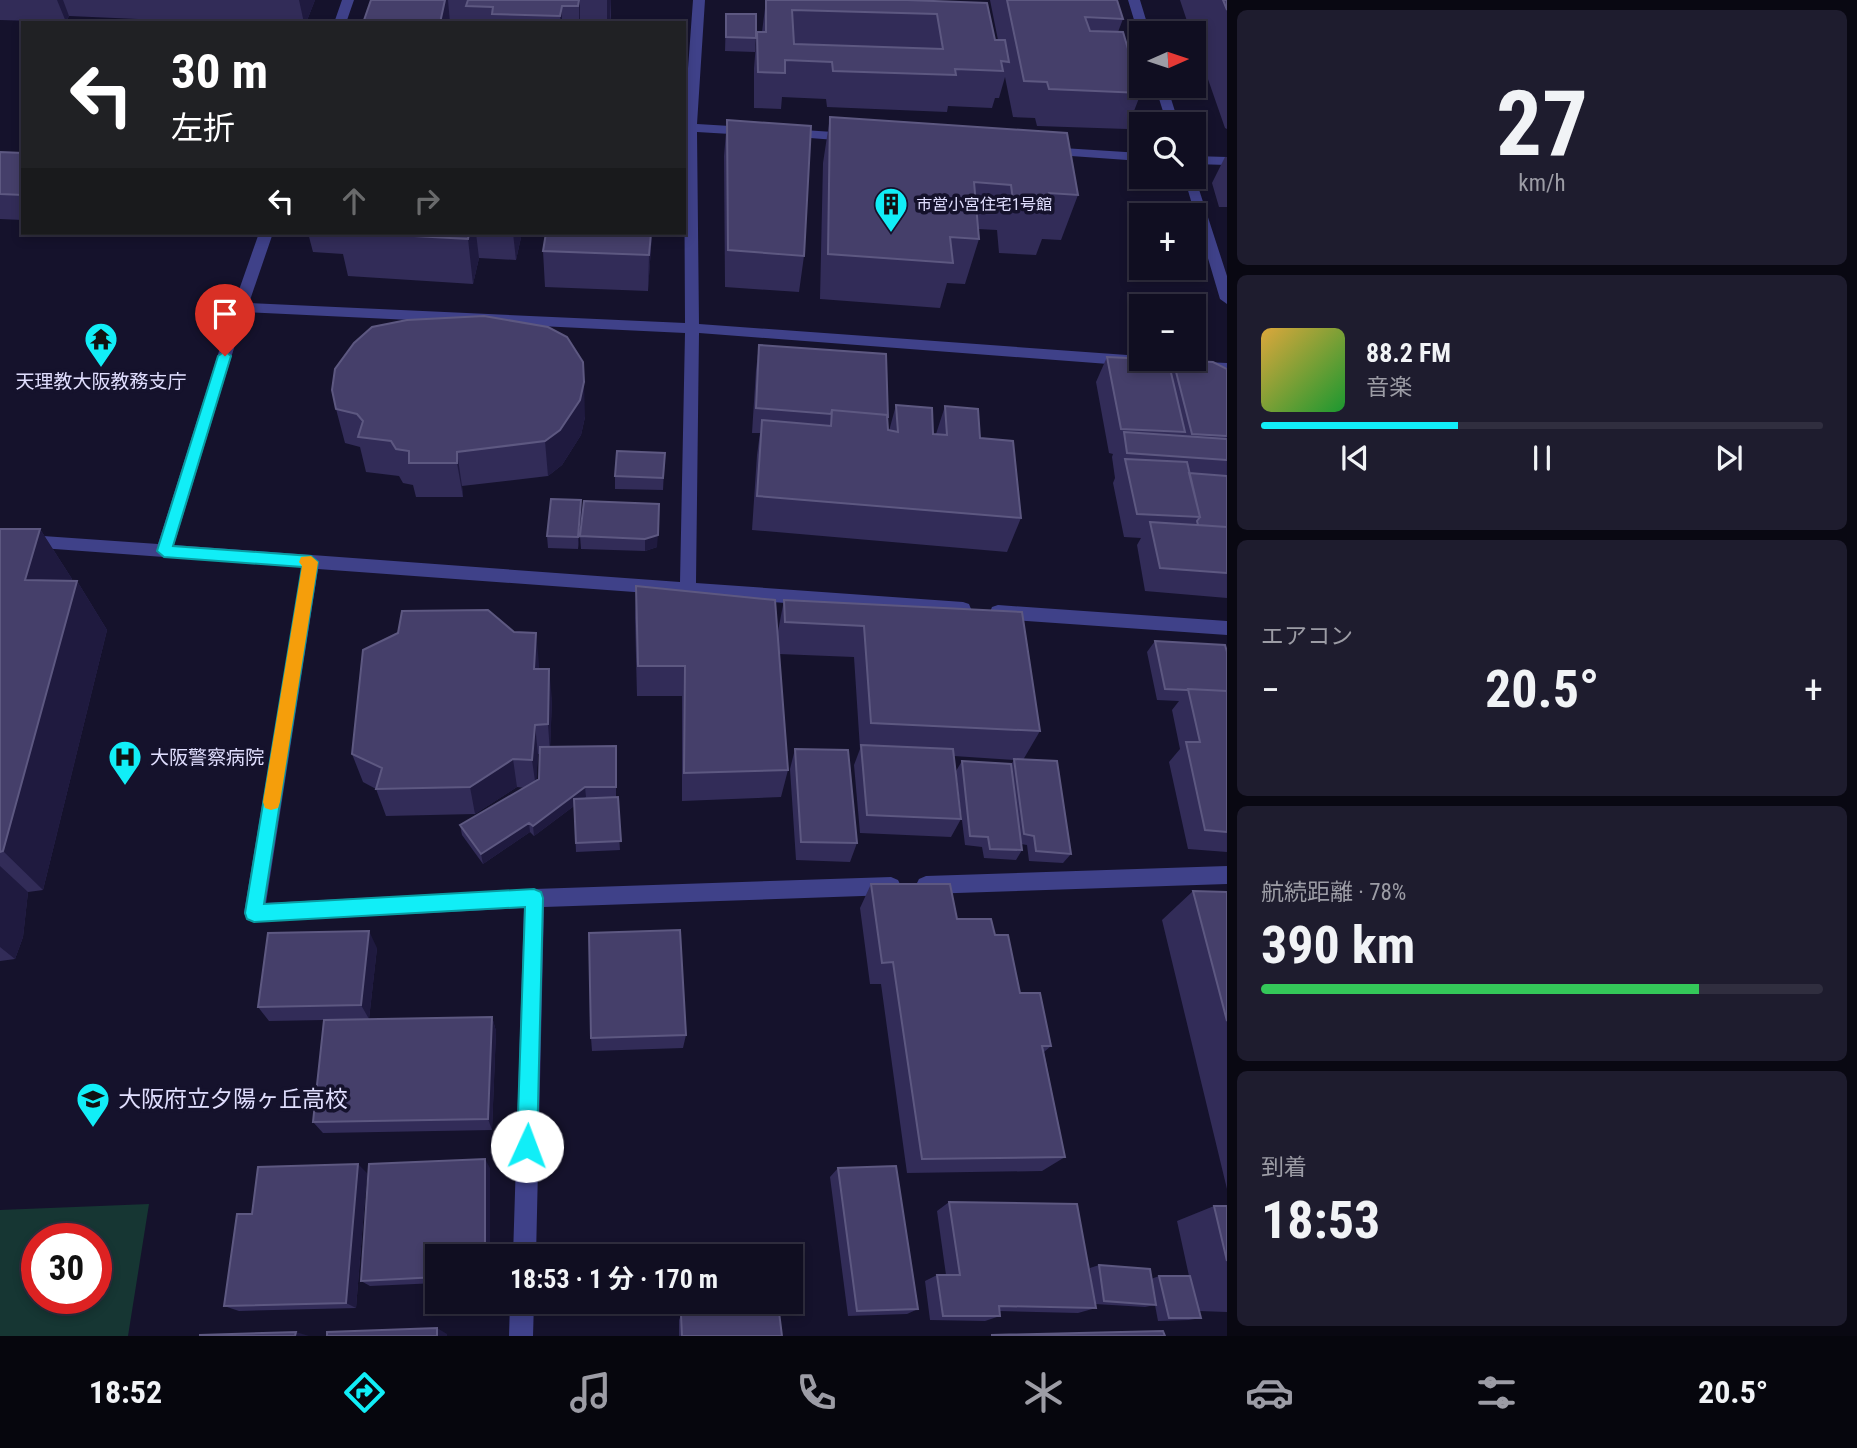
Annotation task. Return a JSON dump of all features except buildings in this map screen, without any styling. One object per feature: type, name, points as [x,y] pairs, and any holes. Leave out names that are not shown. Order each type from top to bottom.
[{"type":"street","points":[[341,21],[348,0]]},
{"type":"street","points":[[688,590],[692,328],[688,127],[699,0]]},
{"type":"street","points":[[1134,0],[1140,21]]},
{"type":"street","points":[[688,127],[869,139]]},
{"type":"street","points":[[1032,150],[1129,156]]},
{"type":"street","points":[[1206,160],[1227,161]]},
{"type":"street","points":[[1194,189],[1227,299]]},
{"type":"street","points":[[164,551],[240,307],[265,235]]},
{"type":"street","points":[[240,307],[692,328],[1227,368]]},
{"type":"street","points":[[0,539],[1227,628]]},
{"type":"street","points":[[311,562],[254,913],[534,898],[1227,875]]},
{"type":"street","points":[[524,1244],[534,898]]},
{"type":"street","points":[[521,1336],[522,1314]]},
{"type":"green space","points":[[149,1204],[128,1336],[0,1336],[0,1210]]},
{"type":"slow traffic","points":[[271,802],[311,562],[307,562]]},
{"type":"place","name":"市営小宮住宅1号館","points":[[891,234]]},
{"type":"place","name":"天理教大阪教務支庁","points":[[101,369]]},
{"type":"place","name":"大阪警察病院","points":[[125,787]]},
{"type":"place","name":"大阪府立夕陽ヶ丘高校","points":[[93,1129]]},
{"type":"route","points":[[225,356],[164,551],[311,562],[254,913],[534,898],[527,1146]]}]
